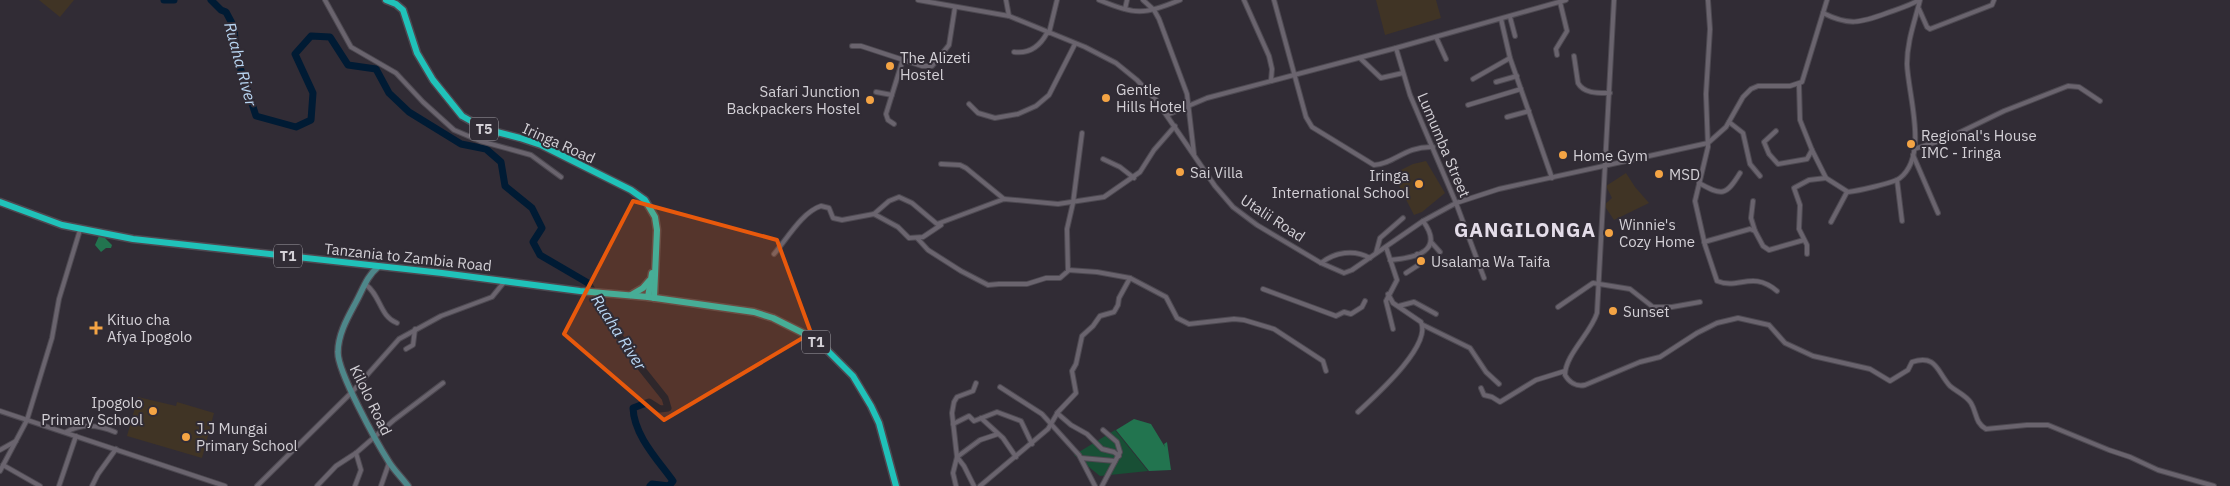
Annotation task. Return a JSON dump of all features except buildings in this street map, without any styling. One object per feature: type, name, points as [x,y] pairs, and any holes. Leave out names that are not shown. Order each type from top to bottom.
[{"type":"highway","name":"Iringa Road","points":[[386,0],[396,4],[403,10],[416,53],[433,80],[462,116],[485,129],[540,145],[639,194],[651,208],[657,230],[652,281]]},
{"type":"highway","name":"Tanzania to Zambia Road","points":[[0,202],[38,217],[80,230],[134,239],[630,296]]},
{"type":"highway","points":[[630,296],[652,281],[662,295],[671,301]]},
{"type":"highway","name":"T5","points":[[651,298],[652,281]]},
{"type":"highway","name":"T1","points":[[630,296],[760,314],[791,326],[826,349],[852,376],[871,406],[884,439],[896,486]]},
{"type":"main road","name":"Kilolo Road","points":[[378,267],[364,284],[344,328],[338,351],[340,364],[352,392],[389,463],[408,486]]},
{"type":"street","points":[[325,0],[351,47],[396,73],[423,102],[454,130],[480,142],[531,155],[561,178]]},
{"type":"street","name":"Utalii Road","points":[[918,0],[1009,16],[1103,56],[1126,71],[1147,90],[1167,114],[1222,196],[1233,207],[1258,225],[1334,270],[1348,272],[1386,248],[1423,221],[1456,203],[1499,189],[1708,143]]},
{"type":"street","points":[[1006,0],[1009,16]]},
{"type":"street","points":[[1014,52],[1024,52],[1041,43],[1048,33],[1057,0]]},
{"type":"street","points":[[1099,0],[1125,9],[1143,12],[1180,0]]},
{"type":"street","points":[[1125,9],[1127,0]]},
{"type":"street","points":[[1143,0],[1154,10],[1178,70],[1189,105],[1195,156]]},
{"type":"street","points":[[1244,0],[1268,56],[1272,69],[1271,81]]},
{"type":"street","points":[[1274,0],[1293,74],[1310,124],[1373,164],[1381,164],[1413,148],[1433,147]]},
{"type":"street","points":[[1167,114],[1206,98],[1436,38],[1566,0]]},
{"type":"street","points":[[1614,0],[1600,284],[1594,324],[1574,353],[1565,371],[1570,382],[1581,386],[1640,362],[1660,357],[1690,337],[1717,323],[1729,319],[1744,319],[1769,326],[1785,343],[1813,356],[1870,369],[1890,381],[1908,370],[1912,362],[1920,359],[1929,361],[1937,367],[1951,386],[1971,403],[1978,423],[1986,429],[2048,425],[2130,456],[2158,470],[2214,486]]},
{"type":"street","points":[[1708,0],[1710,29],[1706,94],[1708,143],[1695,203],[1704,242],[1717,281],[1760,281],[1767,283],[1777,292]]},
{"type":"street","points":[[1827,0],[1807,70],[1800,84],[1800,120],[1826,178],[1847,192],[1897,180],[1903,175],[1913,155],[1914,121],[1907,63],[1909,41],[1920,0]]},
{"type":"street","points":[[1823,13],[1841,21],[1859,22],[1908,6],[1920,0]]},
{"type":"street","points":[[1918,8],[1927,27],[1930,28],[1981,10],[1992,5],[1994,0]]},
{"type":"street","points":[[1557,55],[1556,50],[1567,31],[1560,2]]},
{"type":"street","points":[[852,46],[861,46],[922,66],[934,65],[949,45],[956,7]]},
{"type":"street","points":[[1510,16],[1515,36]]},
{"type":"street","points":[[1501,19],[1510,58],[1552,178]]},
{"type":"street","points":[[1436,38],[1446,59]]},
{"type":"street","points":[[969,104],[978,113],[995,118],[1018,114],[1036,106],[1049,95],[1075,44]]},
{"type":"street","name":"Lumumba Street","points":[[1396,48],[1410,94],[1456,203],[1484,278]]},
{"type":"street","points":[[1574,56],[1580,87],[1593,92],[1610,93]]},
{"type":"street","points":[[1360,58],[1380,78],[1403,72]]},
{"type":"street","points":[[1473,80],[1510,58]]},
{"type":"street","points":[[894,124],[888,120],[887,116],[903,59]]},
{"type":"street","points":[[1496,82],[1517,76]]},
{"type":"street","points":[[1708,143],[1729,122],[1743,97],[1756,86],[1778,87],[1800,84]]},
{"type":"street","points":[[1914,148],[1946,139],[2004,111],[2068,86],[2079,87],[2100,101]]},
{"type":"street","points":[[1468,105],[1521,89]]},
{"type":"street","points":[[876,92],[892,95]]},
{"type":"street","points":[[1507,117],[1529,112]]},
{"type":"street","points":[[1729,122],[1743,133],[1749,162],[1760,176]]},
{"type":"street","points":[[874,214],[898,227],[907,238],[918,238],[929,234],[960,214],[1004,199],[1049,204],[1073,203],[1104,197],[1134,178],[1140,172],[1154,150],[1175,126]]},
{"type":"street","points":[[1776,131],[1764,142],[1778,164],[1807,159],[1812,150]]},
{"type":"street","points":[[918,238],[928,250],[988,286],[1027,284],[1046,278],[1060,278],[1068,270],[1067,229],[1073,203],[1082,133]]},
{"type":"street","points":[[1913,155],[1938,213]]},
{"type":"street","points":[[1103,160],[1120,167],[1134,178]]},
{"type":"street","points":[[941,164],[966,168],[1004,199]]},
{"type":"street","points":[[1699,183],[1718,193],[1723,193],[1730,189],[1740,173]]},
{"type":"street","points":[[1807,254],[1808,248],[1799,229],[1800,205],[1794,188],[1809,180],[1826,178]]},
{"type":"street","points":[[1897,180],[1902,221]]},
{"type":"street","points":[[1831,222],[1847,192]]},
{"type":"street","points":[[774,254],[803,219],[817,207],[826,206],[833,218],[838,220],[874,214],[889,201],[899,197],[912,203],[933,222],[942,224]]},
{"type":"street","points":[[1753,201],[1751,218],[1762,246],[1769,250],[1804,240]]},
{"type":"street","points":[[1376,253],[1380,238],[1403,218]]},
{"type":"street","points":[[1423,221],[1430,232],[1432,243],[1440,252]]},
{"type":"street","points":[[0,472],[27,420],[48,352],[59,299],[80,230]]},
{"type":"street","points":[[1704,242],[1748,230],[1755,231]]},
{"type":"street","points":[[1390,260],[1417,254],[1426,250],[1432,243]]},
{"type":"street","points":[[1386,248],[1397,280],[1388,294],[1386,303],[1393,329]]},
{"type":"street","points":[[1322,263],[1330,257],[1341,254],[1356,253],[1370,258]]},
{"type":"street","points":[[1406,272],[1420,264],[1417,254]]},
{"type":"street","points":[[1068,270],[1097,272],[1130,278],[1166,297],[1178,318],[1192,325],[1234,319],[1257,323],[1282,333],[1323,361],[1326,370]]},
{"type":"street","points":[[980,486],[1032,444],[1052,424],[1057,413],[1076,392],[1072,371],[1076,364],[1082,336],[1100,316],[1114,312],[1130,278]]},
{"type":"street","points":[[257,486],[352,392],[399,339],[450,312],[486,300],[498,293],[506,281]]},
{"type":"street","points":[[364,284],[377,296],[385,315],[397,324]]},
{"type":"street","points":[[1558,307],[1588,285],[1600,284],[1614,288],[1630,289],[1653,307],[1672,307],[1700,302]]},
{"type":"street","points":[[1263,288],[1336,316],[1344,312],[1351,314],[1362,307],[1365,301]]},
{"type":"street","points":[[1388,294],[1392,302],[1422,325],[1470,348],[1486,372],[1499,384]]},
{"type":"street","points":[[1399,306],[1414,302],[1436,314]]},
{"type":"street","points":[[1358,412],[1381,391],[1409,358],[1422,337],[1422,325]]},
{"type":"street","points":[[406,349],[413,345],[415,329]]},
{"type":"street","points":[[1481,388],[1484,395],[1500,402],[1536,380],[1565,371]]},
{"type":"street","points":[[317,486],[336,466],[356,453],[443,383]]},
{"type":"street","points":[[956,486],[953,473],[957,457],[952,413],[955,399],[973,391],[976,383]]},
{"type":"street","points":[[1000,387],[1042,414],[1052,424],[1081,458],[1096,486]]},
{"type":"street","points":[[0,411],[225,486]]},
{"type":"street","points":[[953,424],[969,416],[974,421],[997,412],[1021,421],[1032,444]]},
{"type":"street","points":[[1057,413],[1071,425],[1087,434],[1102,449],[1114,452],[1119,456]]},
{"type":"street","points":[[981,418],[998,434],[1016,457]]},
{"type":"street","points":[[66,432],[75,428],[94,426],[115,432]]},
{"type":"street","points":[[1102,486],[1115,460],[1119,456],[1120,450],[1117,442],[1103,430]]},
{"type":"street","points":[[957,457],[980,440],[998,434]]},
{"type":"street","points":[[59,486],[76,436]]},
{"type":"street","points":[[0,450],[16,441]]},
{"type":"street","points":[[92,486],[116,449]]},
{"type":"street","points":[[355,486],[361,470],[356,453]]},
{"type":"street","points":[[957,457],[974,486]]},
{"type":"street","points":[[1081,458],[1115,460]]},
{"type":"street","points":[[381,486],[389,463]]},
{"type":"street","points":[[3,465],[40,486]]},
{"type":"highlighted area","points":[[633,201],[777,240],[811,333],[664,420],[564,334]]},
{"type":"shaded area","points":[[39,0],[74,0],[60,17]]},
{"type":"shaded area","points":[[1376,0],[1436,0],[1441,18],[1385,35]]},
{"type":"shaded area","name":"Iringa International School","points":[[1426,161],[1445,193],[1422,212],[1414,215],[1393,174],[1413,164]]},
{"type":"shaded area","points":[[1626,173],[1649,203],[1614,220],[1604,205],[1612,198],[1606,186]]},
{"type":"shaded area","points":[[138,397],[176,406],[177,402],[214,413],[202,458],[127,436]]},
{"type":"green space","points":[[99,236],[105,238],[112,245],[111,248],[106,248],[101,252],[95,245]]},
{"type":"green space","points":[[1134,419],[1151,424],[1165,447],[1164,444],[1167,442],[1171,470],[1149,471],[1116,430]]},
{"type":"green space","points":[[1115,430],[1148,471],[1100,476],[1074,455]]},
{"type":"waterway","name":"Ruaha River","points":[[164,0],[174,0]]},
{"type":"waterway","name":"Ruaha River","points":[[211,0],[221,10],[226,12],[234,27],[236,55],[256,116],[296,127],[311,120],[313,93],[295,54],[311,36],[330,37],[348,65],[376,69],[389,93],[409,112],[461,144],[486,149],[501,162],[505,186],[532,208],[542,228],[533,242],[540,255],[588,283],[630,354],[665,398],[668,408],[660,409],[649,402],[633,408],[637,428],[673,481],[669,486],[652,484],[650,486]]},
{"type":"place","name":"The Alizeti Hostel","points":[[890,66]]},
{"type":"place","name":"Gentle Hills Hotel","points":[[1106,98]]},
{"type":"place","name":"Safari Junction Backpackers Hostel","points":[[870,100]]},
{"type":"place","name":"Regional's House IMC - Iringa","points":[[1911,144]]},
{"type":"place","name":"Home Gym","points":[[1563,155]]},
{"type":"place","name":"Sai Villa","points":[[1180,172]]},
{"type":"place","name":"MSD","points":[[1659,174]]},
{"type":"place","name":"Iringa International School","points":[[1419,184]]},
{"type":"place","name":"Winnie's Cozy Home","points":[[1609,233]]},
{"type":"place","name":"Usalama Wa Taifa","points":[[1421,261]]},
{"type":"place","name":"Sunset","points":[[1613,311]]},
{"type":"place","name":"Kituo cha Afya Ipogolo","points":[[96,328]]},
{"type":"place","name":"Ipogolo Primary School","points":[[153,411]]},
{"type":"place","name":"J.J Mungai Primary School","points":[[186,437]]},
{"type":"district","name":"GANGILONGA","points":[[1525,229]]}]
